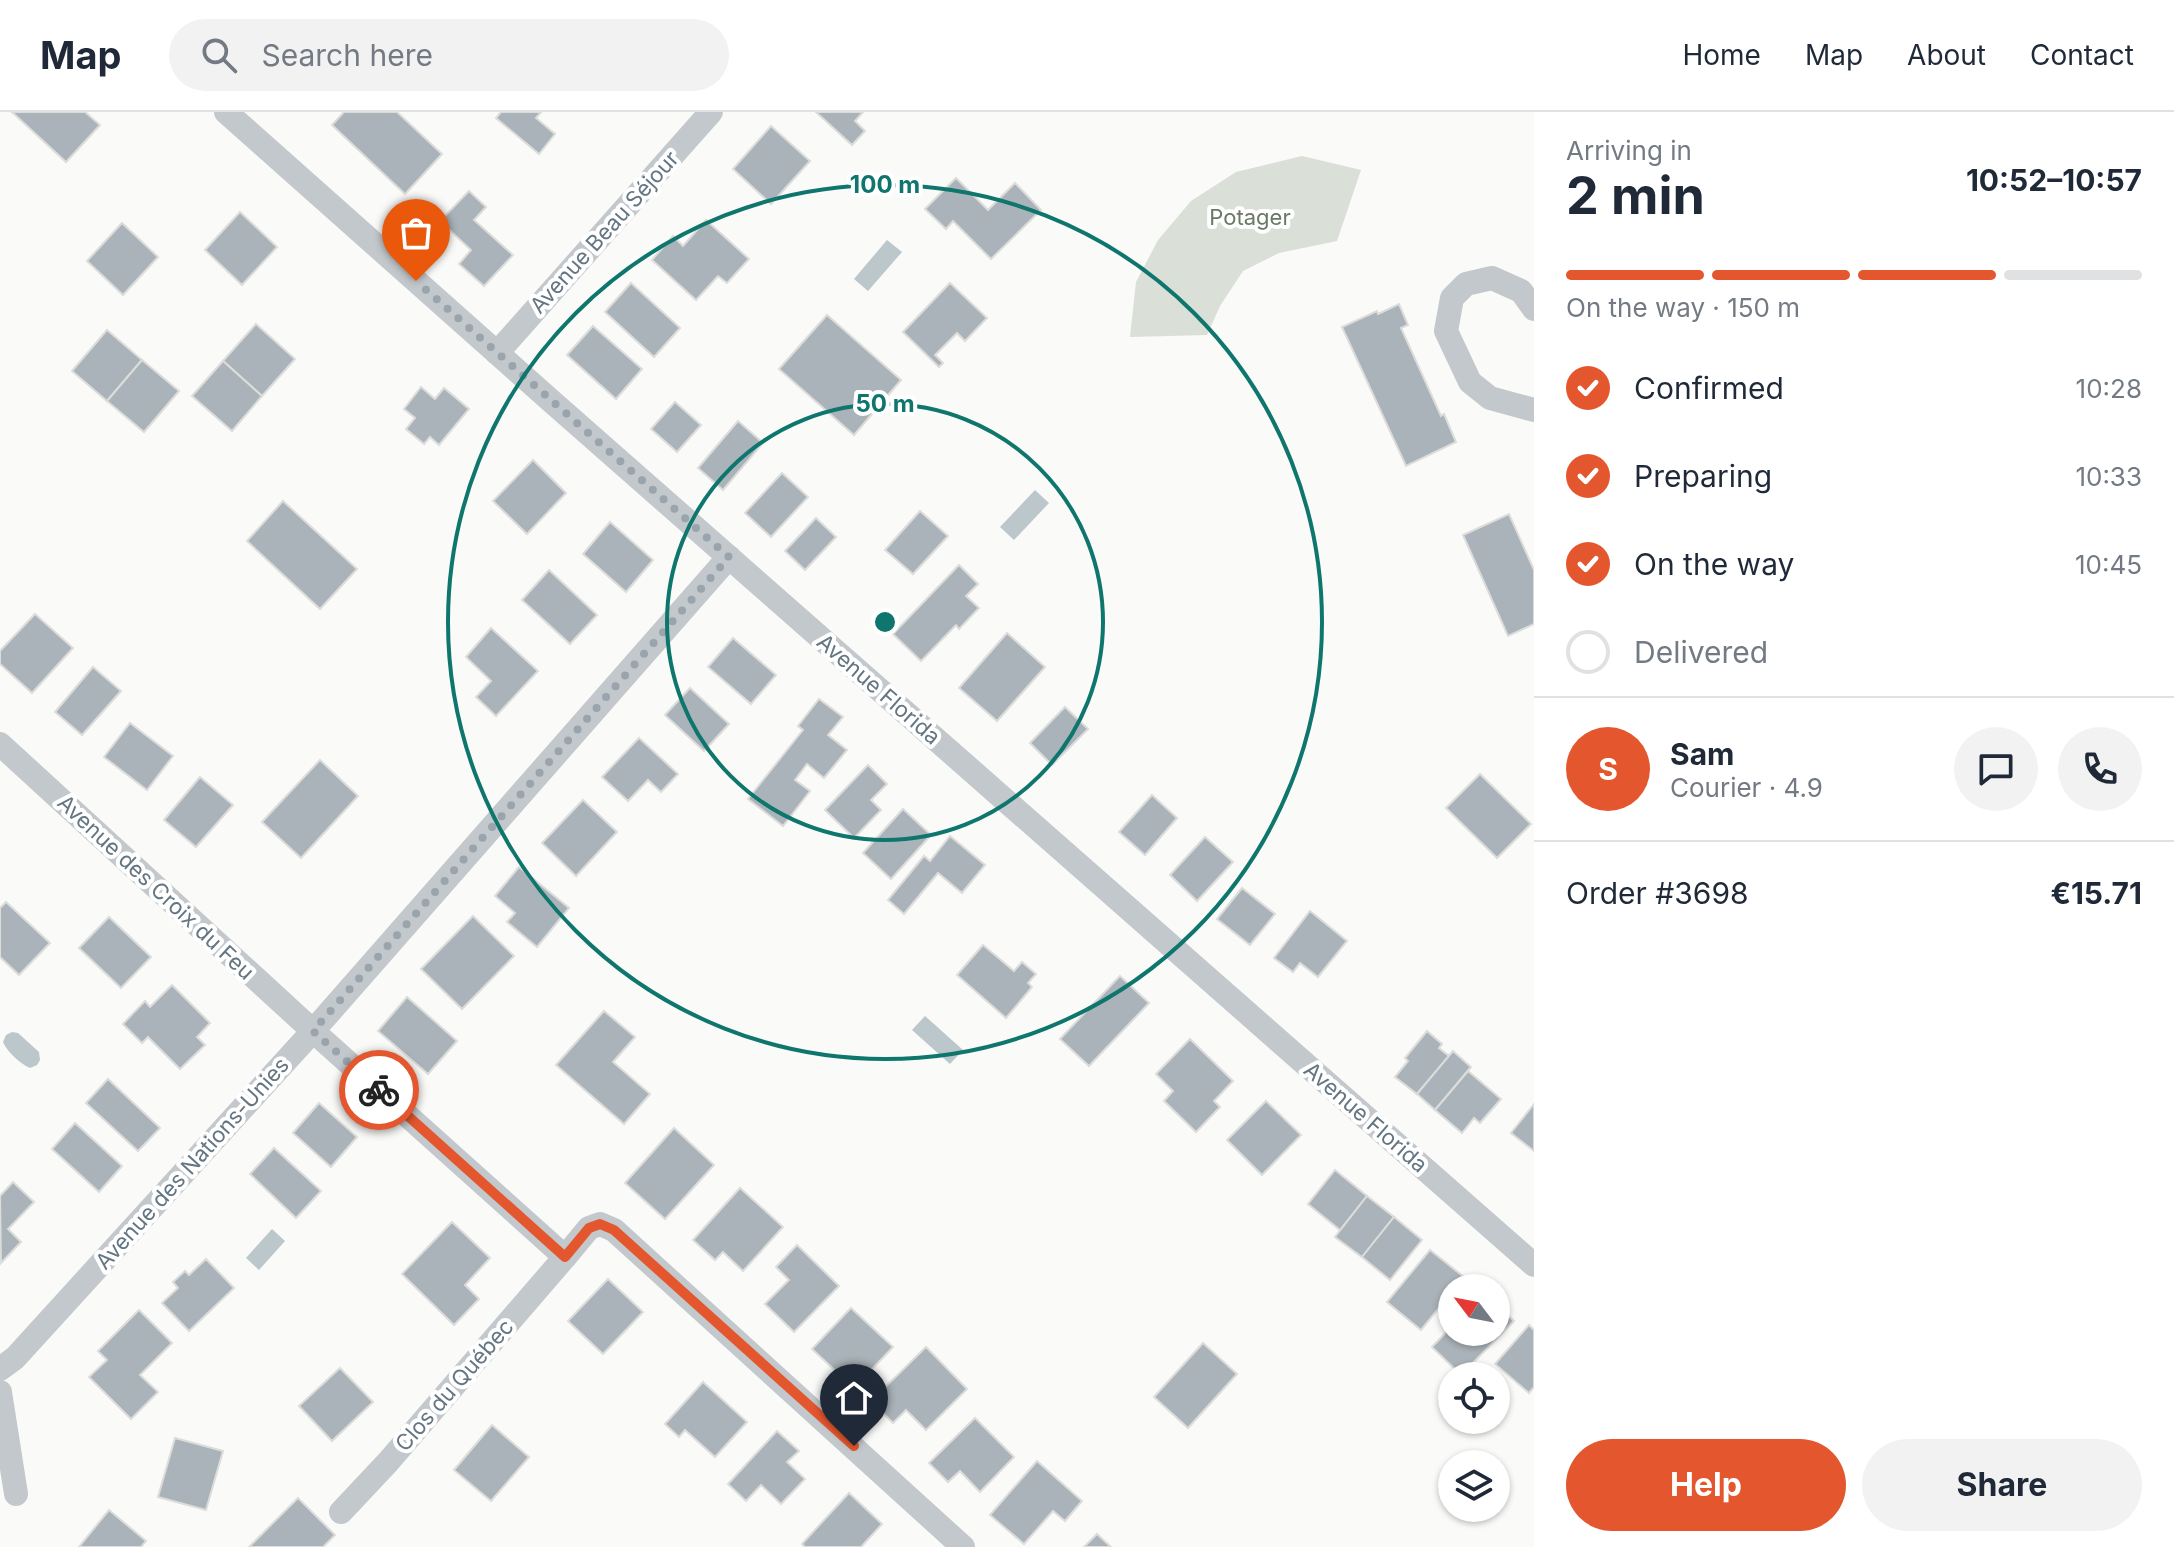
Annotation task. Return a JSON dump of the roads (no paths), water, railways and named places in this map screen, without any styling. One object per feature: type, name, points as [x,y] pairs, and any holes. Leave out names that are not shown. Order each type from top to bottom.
[{"type":"street","name":"Avenue Florida","points":[[226,112],[1534,1265]]},
{"type":"street","name":"Avenue Beau Séjour","points":[[497,353],[711,112]]},
{"type":"street","points":[[1534,309],[1521,291],[1492,278],[1466,284],[1452,298],[1446,331],[1470,382],[1490,398],[1534,410]]},
{"type":"street","name":"Avenue des Nations-Unies","points":[[0,1369],[15,1358],[313,1031],[729,557]]},
{"type":"street","name":"Avenue des Croix du Feu","points":[[0,744],[565,1257]]},
{"type":"street","name":"Clos du Québec","points":[[341,1512],[388,1462],[589,1228],[600,1224],[614,1230],[963,1547]]},
{"type":"street","points":[[0,1392],[16,1494]]},
{"type":"park label","name":"Potager","points":[[1250,217]]}]
